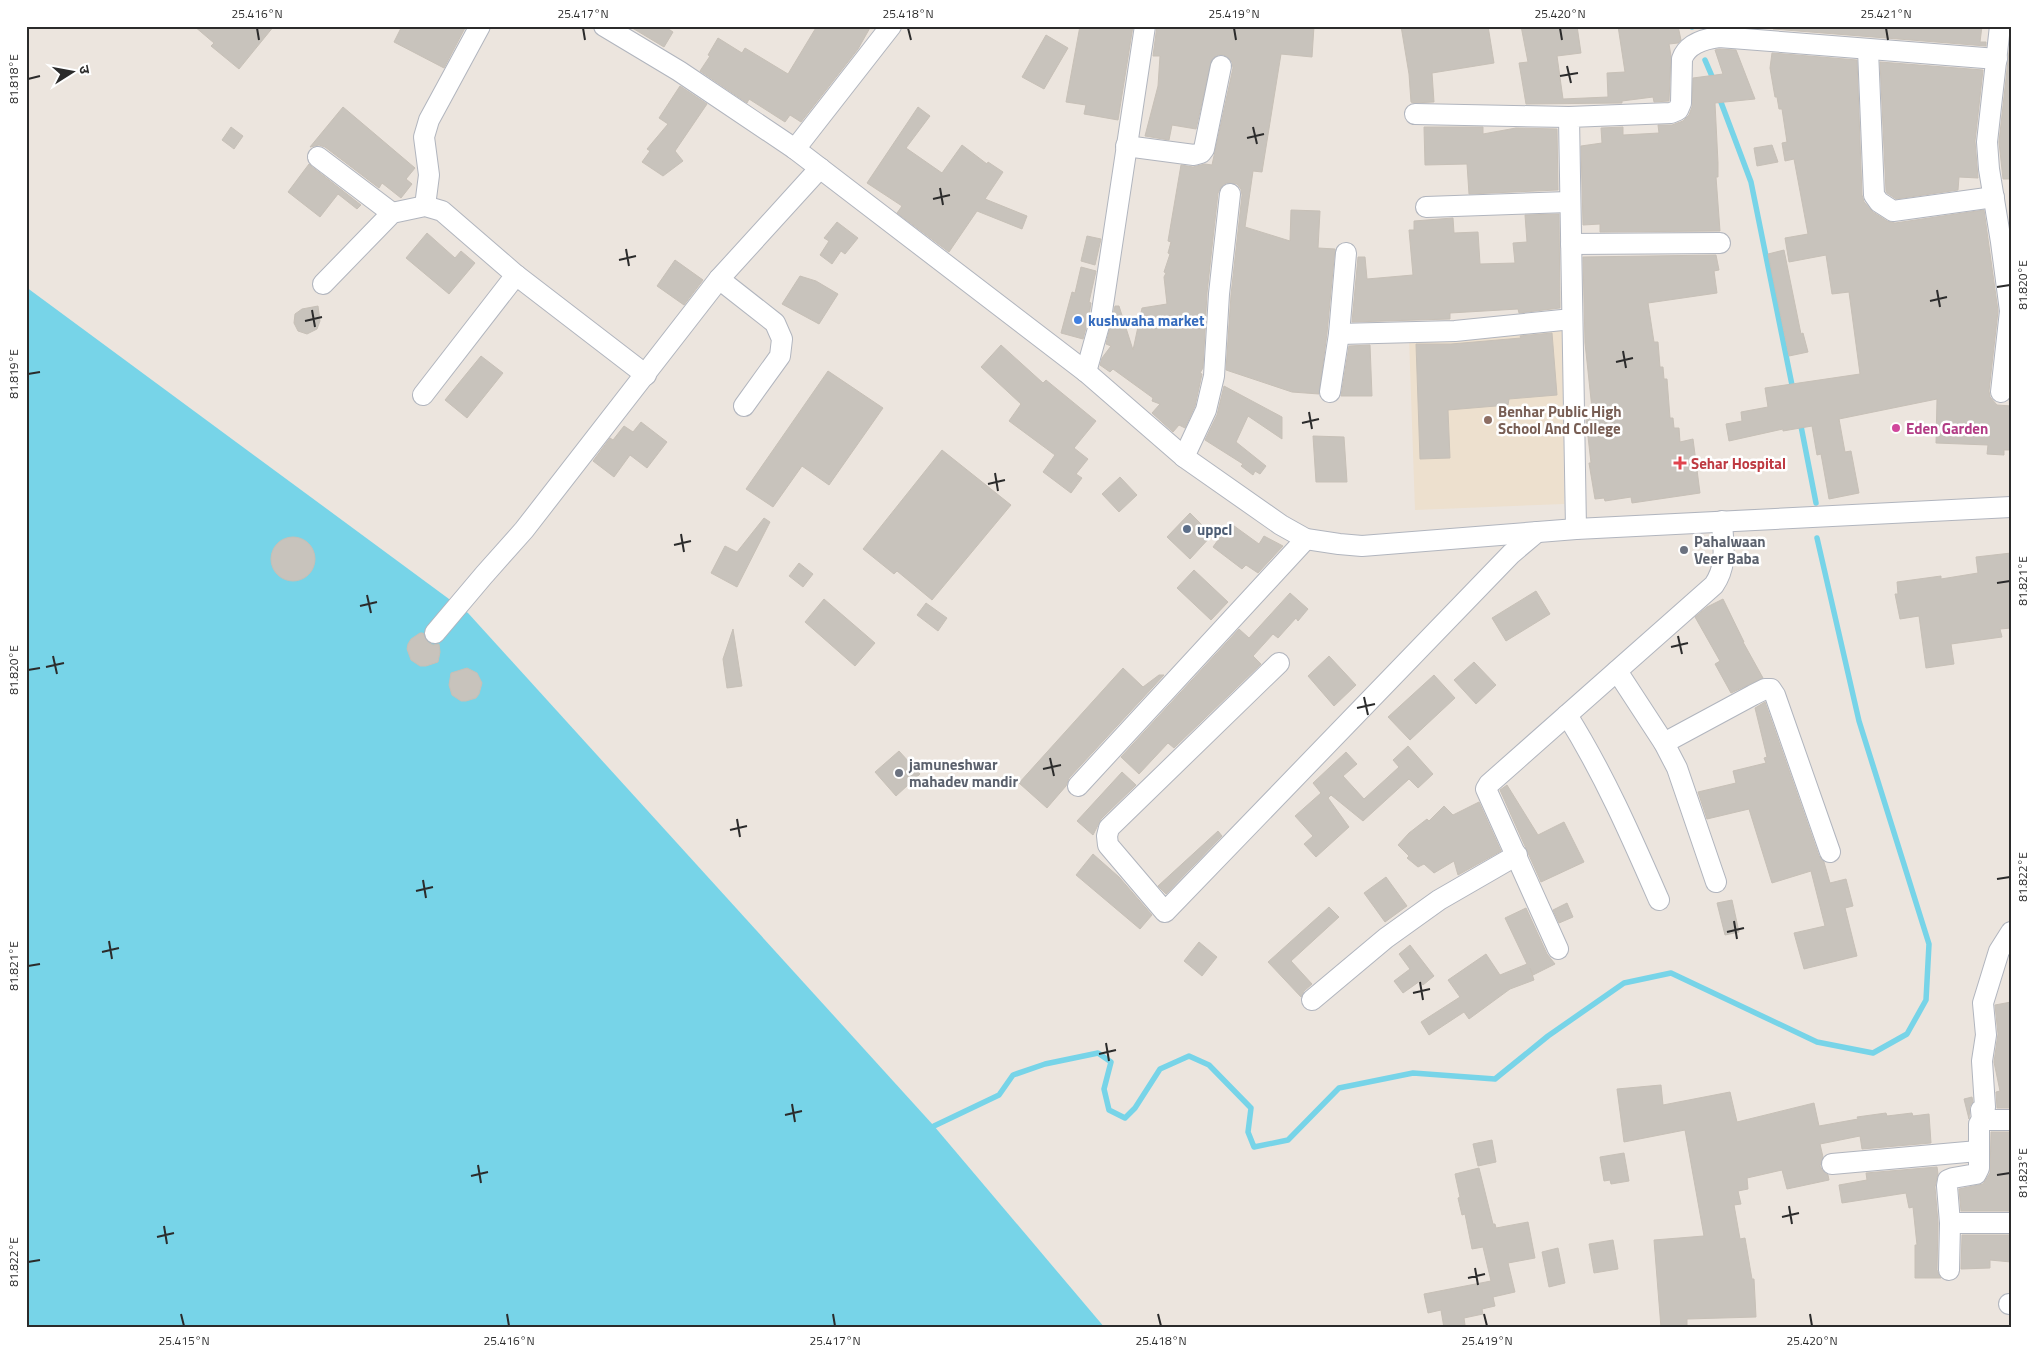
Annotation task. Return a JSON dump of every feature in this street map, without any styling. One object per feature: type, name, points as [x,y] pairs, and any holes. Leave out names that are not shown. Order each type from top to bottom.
[{"type":"street","points":[[425,206],[429,175],[424,137],[429,120],[480,26]]},
{"type":"street","points":[[604,26],[679,71],[795,149],[1086,372],[1184,457],[1281,525],[1306,539],[1362,546],[1576,529],[2011,507]]},
{"type":"street","points":[[795,149],[891,26]]},
{"type":"street","points":[[1086,372],[1101,318],[1144,26]]},
{"type":"street","points":[[2000,26],[1987,142],[1989,169],[2010,311],[2001,392]]},
{"type":"street","points":[[1415,114],[1569,118],[1671,113],[1678,110],[1681,103],[1682,59],[1684,53],[1688,48],[1707,38],[1719,37],[1997,59]]},
{"type":"street","points":[[1868,50],[1874,195],[1879,202],[1892,211],[1994,197]]},
{"type":"street","points":[[1126,146],[1194,154],[1201,153],[1204,149],[1221,66]]},
{"type":"street","points":[[1569,118],[1576,529]]},
{"type":"street","points":[[318,156],[392,213]]},
{"type":"street","points":[[436,633],[484,574],[524,530],[720,279],[820,168]]},
{"type":"street","points":[[1184,457],[1206,410],[1214,376],[1219,294],[1230,194]]},
{"type":"street","points":[[1426,207],[1569,202]]},
{"type":"street","points":[[323,284],[392,213],[425,206],[442,211],[516,274],[646,375]]},
{"type":"street","points":[[1571,244],[1720,243]]},
{"type":"street","points":[[1330,392],[1339,334],[1346,253]]},
{"type":"street","points":[[423,395],[516,274]]},
{"type":"street","points":[[720,279],[775,323],[782,339],[780,356],[744,406]]},
{"type":"street","points":[[1339,334],[1455,331],[1572,318]]},
{"type":"street","points":[[1558,949],[1486,789],[1489,784],[1714,586],[1721,574],[1724,562],[1722,521]]},
{"type":"street","points":[[1278,664],[1110,828],[1107,836],[1108,845],[1165,912],[1504,562],[1537,532]]},
{"type":"street","points":[[1078,786],[1306,539]]},
{"type":"street","points":[[1617,671],[1664,743],[1688,798],[1716,882]]},
{"type":"street","points":[[1664,743],[1759,692],[1770,689],[1775,695],[1830,852]]},
{"type":"street","points":[[1567,715],[1621,812],[1659,900]]},
{"type":"street","points":[[1312,1000],[1386,938],[1439,900],[1517,855]]},
{"type":"street","points":[[1949,1270],[1950,1224],[1948,1180],[1976,1174],[1979,1168],[1979,1124],[1982,1120],[1981,1112],[1985,1106],[1982,1061],[1986,1035],[1983,1003],[1999,951],[2011,932]]},
{"type":"street","points":[[1982,1120],[2011,1120]]},
{"type":"street","points":[[1832,1164],[1978,1151]]},
{"type":"street","points":[[1950,1224],[2011,1223]]},
{"type":"shaded area","name":"Benhar Public High School And College","points":[[1563,325],[1564,504],[1415,510],[1409,337]]},
{"type":"water","points":[[26,287],[468,613],[934,1126],[1105,1328],[26,1328]]},
{"type":"building","points":[[194,26],[274,26],[239,69],[211,46],[214,43]]},
{"type":"building","points":[[402,26],[466,26],[444,68],[394,42]]},
{"type":"building","points":[[629,26],[664,26],[673,32],[664,47]]},
{"type":"building","points":[[817,26],[871,26],[858,49],[801,122],[790,115],[785,122],[749,99],[747,103],[700,71],[710,56],[708,55],[718,38],[742,53],[745,48],[788,74]]},
{"type":"building","points":[[1080,26],[1133,26],[1118,120],[1084,114],[1086,105],[1066,102]]},
{"type":"building","points":[[1157,26],[1314,26],[1312,57],[1281,54],[1262,172],[1253,171],[1245,227],[1290,241],[1291,210],[1320,211],[1318,248],[1335,249],[1319,394],[1292,392],[1226,370],[1231,295],[1242,195],[1241,189],[1237,184],[1226,183],[1221,187],[1218,193],[1207,293],[1203,368],[1200,373],[1202,374],[1195,406],[1185,428],[1179,425],[1173,432],[1152,413],[1160,404],[1152,401],[1153,398],[1113,369],[1110,372],[1100,365],[1102,358],[1111,346],[1106,344],[1115,306],[1119,306],[1133,350],[1142,308],[1167,304],[1164,277],[1166,273],[1164,272],[1170,254],[1168,253],[1171,242],[1168,241],[1181,165],[1193,167],[1205,164],[1212,165],[1233,68],[1232,62],[1224,55],[1218,55],[1212,59],[1196,129],[1172,125],[1169,140],[1145,136],[1158,86],[1160,56],[1153,56]]},
{"type":"building","points":[[1401,26],[1488,26],[1494,63],[1432,73],[1434,102],[1413,103],[1411,102],[1409,74]]},
{"type":"building","points":[[1521,26],[1577,26],[1581,53],[1557,56],[1563,99],[1608,97],[1607,73],[1625,72],[1618,26],[1678,26],[1681,40],[1678,43],[1669,44],[1671,56],[1669,101],[1654,102],[1653,97],[1622,101],[1622,103],[1526,104],[1519,63],[1528,62]]},
{"type":"building","points":[[1773,26],[1982,26],[1980,42],[1986,42],[1986,46],[1773,29]]},
{"type":"building","points":[[1046,35],[1068,48],[1044,89],[1022,77]]},
{"type":"building","points":[[2010,43],[2011,179],[2003,179],[1999,142]]},
{"type":"building","points":[[1715,50],[1736,50],[1755,99],[1715,103],[1718,163],[1718,177],[1716,177],[1720,231],[1600,232],[1600,224],[1583,225],[1581,146],[1602,143],[1601,128],[1623,127],[1623,135],[1659,133],[1658,125],[1672,125],[1683,121],[1689,115],[1692,107],[1693,78],[1723,74]]},
{"type":"building","points":[[1772,53],[1857,60],[1862,195],[1864,202],[1873,212],[1887,221],[1895,223],[1984,210],[1998,311],[1989,391],[1990,397],[1997,405],[2011,406],[2011,450],[2004,450],[2004,455],[1987,454],[1988,445],[1936,443],[1937,399],[1839,419],[1845,452],[1851,451],[1859,493],[1829,499],[1821,454],[1817,455],[1812,426],[1783,431],[1783,429],[1729,441],[1726,424],[1742,421],[1741,412],[1768,407],[1765,388],[1860,374],[1849,292],[1832,294],[1826,255],[1789,262],[1785,238],[1808,234],[1794,159],[1785,161],[1782,143],[1787,142],[1782,109],[1779,109],[1777,97],[1775,97],[1770,68]]},
{"type":"building","points":[[1880,62],[1983,70],[1975,141],[1978,178],[1959,177],[1958,190],[1896,199],[1887,193]]},
{"type":"building","points":[[680,86],[707,104],[675,151],[683,161],[663,176],[642,162],[650,151],[647,149],[668,124],[659,118]]},
{"type":"building","points":[[343,107],[415,168],[406,179],[412,184],[401,198],[382,183],[379,188],[325,147],[319,145],[310,147]]},
{"type":"building","points":[[918,107],[930,116],[906,148],[942,173],[962,145],[987,164],[988,162],[1003,172],[985,199],[1027,216],[1022,229],[977,211],[949,252],[897,213],[902,206],[867,183]]},
{"type":"building","points":[[231,127],[243,136],[234,149],[222,140]]},
{"type":"building","points":[[1424,127],[1483,127],[1483,134],[1516,128],[1557,129],[1558,190],[1469,194],[1467,164],[1425,165]]},
{"type":"building","points":[[1772,145],[1778,162],[1757,166],[1754,148]]},
{"type":"building","points":[[309,164],[361,205],[357,209],[338,194],[320,217],[288,192]]},
{"type":"building","points":[[1559,214],[1560,308],[1519,313],[1518,309],[1450,313],[1450,319],[1352,322],[1358,257],[1365,257],[1367,279],[1413,275],[1409,230],[1414,230],[1414,221],[1453,218],[1454,233],[1478,232],[1480,264],[1515,263],[1513,243],[1527,242],[1525,215]]},
{"type":"building","points":[[837,222],[858,238],[845,254],[841,251],[832,264],[820,255],[829,241],[824,238]]},
{"type":"building","points":[[427,233],[455,258],[461,251],[475,263],[449,294],[406,258]]},
{"type":"building","points":[[1087,236],[1101,239],[1095,265],[1081,261]]},
{"type":"building","points":[[1784,250],[1801,334],[1803,333],[1808,352],[1789,356],[1768,254]]},
{"type":"building","points":[[1716,255],[1719,270],[1714,271],[1717,293],[1648,303],[1654,342],[1658,342],[1660,367],[1663,367],[1664,379],[1667,379],[1670,418],[1673,418],[1674,428],[1679,428],[1680,442],[1693,439],[1700,493],[1632,503],[1631,497],[1605,501],[1604,498],[1595,499],[1589,463],[1591,463],[1586,419],[1593,418],[1585,343],[1583,257]]},
{"type":"building","points":[[675,260],[703,280],[684,305],[657,286]]},
{"type":"building","points":[[1081,267],[1096,271],[1089,302],[1091,303],[1089,316],[1083,339],[1061,333],[1072,292],[1075,293]]},
{"type":"building","points":[[800,276],[816,281],[838,294],[819,324],[782,304]]},
{"type":"building","points":[[318,306],[320,321],[317,329],[307,334],[298,331],[294,323],[295,314],[302,309]]},
{"type":"building","points":[[1552,333],[1557,395],[1509,399],[1508,405],[1448,410],[1450,458],[1420,459],[1416,344],[1451,344],[1521,338],[1520,336]]},
{"type":"building","points":[[1001,345],[1043,383],[1046,380],[1096,421],[1074,448],[1088,459],[1076,474],[1082,478],[1071,493],[1043,472],[1055,455],[1009,421],[1021,404],[981,367]]},
{"type":"building","points":[[1370,345],[1372,396],[1341,396],[1349,346]]},
{"type":"building","points":[[481,356],[503,373],[467,418],[445,400]]},
{"type":"building","points":[[828,371],[883,408],[829,485],[802,466],[773,507],[746,489]]},
{"type":"building","points":[[1224,386],[1282,417],[1282,439],[1248,416],[1236,442],[1266,466],[1260,474],[1255,471],[1253,475],[1241,466],[1243,464],[1205,440],[1217,415]]},
{"type":"building","points":[[641,422],[667,442],[647,468],[630,455],[614,477],[593,461],[610,438],[613,440],[624,426],[633,432]]},
{"type":"building","points":[[1313,436],[1344,437],[1347,482],[1316,482]]},
{"type":"building","points":[[942,450],[1011,505],[932,600],[897,571],[894,574],[863,549]]},
{"type":"building","points":[[1120,477],[1137,495],[1119,512],[1102,494]]},
{"type":"building","points":[[1190,513],[1212,535],[1190,559],[1167,537]]},
{"type":"building","points":[[764,518],[770,522],[737,587],[711,573],[725,546],[737,552]]},
{"type":"building","points":[[1230,523],[1259,544],[1264,536],[1283,546],[1258,573],[1246,565],[1242,569],[1213,547]]},
{"type":"building","points":[[289,537],[297,537],[309,543],[315,559],[309,575],[297,581],[289,581],[277,575],[271,563],[271,555],[277,543]]},
{"type":"building","points":[[2011,553],[2011,628],[2000,629],[2002,637],[1951,644],[1954,664],[1926,668],[1919,616],[1900,619],[1895,594],[1898,594],[1897,582],[1941,576],[1941,579],[1978,573],[1976,557]]},
{"type":"building","points":[[799,563],[813,574],[803,587],[789,576]]},
{"type":"building","points":[[1194,570],[1228,602],[1211,620],[1177,588]]},
{"type":"building","points":[[1536,591],[1550,614],[1506,641],[1492,618]]},
{"type":"building","points":[[1290,593],[1308,609],[1298,621],[1296,618],[1278,638],[1273,634],[1253,656],[1261,664],[1174,748],[1168,743],[1139,774],[1121,757],[1239,629],[1249,638]]},
{"type":"building","points":[[824,599],[875,643],[855,666],[805,622]]},
{"type":"building","points":[[1723,599],[1743,642],[1763,678],[1731,693],[1715,664],[1720,661],[1695,617],[1707,607]]},
{"type":"building","points":[[926,603],[947,618],[938,631],[917,615]]},
{"type":"building","points":[[733,629],[742,686],[727,688],[723,659]]},
{"type":"building","points":[[423,633],[428,642],[433,645],[439,644],[438,662],[420,666],[411,660],[407,649],[408,644],[411,639]]},
{"type":"building","points":[[1329,656],[1356,685],[1334,706],[1308,676]]},
{"type":"building","points":[[1474,662],[1496,685],[1476,704],[1454,680]]},
{"type":"building","points":[[467,668],[477,673],[482,683],[476,698],[461,701],[452,695],[449,685],[451,673]]},
{"type":"building","points":[[1123,668],[1143,687],[1159,675],[1164,675],[1069,778],[1066,786],[1047,808],[1019,783]]},
{"type":"building","points":[[1434,675],[1455,698],[1410,740],[1388,717]]},
{"type":"building","points":[[1765,702],[1830,883],[1846,879],[1853,906],[1845,908],[1857,956],[1804,969],[1794,933],[1825,926],[1811,871],[1772,883],[1749,809],[1707,819],[1698,792],[1736,783],[1733,771],[1766,763],[1764,758],[1767,757],[1755,708]]},
{"type":"building","points":[[1408,746],[1433,774],[1418,788],[1409,779],[1363,821],[1331,795],[1328,798],[1349,827],[1316,857],[1304,844],[1313,836],[1295,816],[1321,793],[1313,783],[1346,752],[1357,764],[1343,776],[1364,799],[1399,767],[1393,760]]},
{"type":"building","points":[[899,751],[920,774],[896,796],[875,772]]},
{"type":"building","points":[[1122,772],[1136,785],[1101,819],[1093,835],[1077,821]]},
{"type":"building","points":[[1507,785],[1538,835],[1564,822],[1584,862],[1541,882],[1500,790]]},
{"type":"building","points":[[1479,802],[1501,851],[1458,875],[1454,861],[1434,873],[1424,864],[1418,867],[1407,858],[1409,856],[1398,845],[1409,833],[1427,819],[1429,821],[1444,806],[1453,815]]},
{"type":"building","points":[[1218,831],[1222,836],[1166,894],[1158,886]]},
{"type":"building","points":[[1093,854],[1119,877],[1152,915],[1140,929],[1076,875]]},
{"type":"building","points":[[1386,877],[1407,906],[1385,922],[1364,893]]},
{"type":"building","points":[[1732,900],[1739,932],[1725,935],[1717,903]]},
{"type":"building","points":[[1567,903],[1573,917],[1559,923],[1553,910]]},
{"type":"building","points":[[1329,907],[1339,917],[1291,961],[1312,984],[1304,991],[1301,997],[1268,962]]},
{"type":"building","points":[[1526,908],[1547,954],[1555,964],[1533,975],[1530,968],[1534,980],[1510,989],[1469,1019],[1464,1012],[1429,1035],[1421,1022],[1460,997],[1448,980],[1486,954],[1500,975],[1527,964],[1505,918]]},
{"type":"building","points":[[1199,942],[1217,957],[1202,976],[1184,961]]},
{"type":"building","points":[[1410,945],[1434,976],[1423,985],[1420,981],[1403,993],[1394,981],[1410,969],[1399,954]]},
{"type":"building","points":[[2011,1002],[2011,1108],[1997,1108],[1996,1092],[2000,1091],[1994,1062],[1998,1034],[1995,1005]]},
{"type":"building","points":[[1661,1085],[1663,1105],[1730,1092],[1737,1122],[1814,1103],[1819,1126],[1858,1119],[1857,1117],[1886,1113],[1887,1116],[1912,1113],[1913,1116],[1929,1114],[1931,1143],[1862,1149],[1860,1136],[1820,1144],[1823,1157],[1820,1166],[1828,1175],[1829,1180],[1787,1189],[1782,1170],[1747,1178],[1748,1189],[1738,1191],[1741,1204],[1734,1205],[1740,1239],[1745,1238],[1752,1279],[1754,1279],[1756,1317],[1687,1319],[1687,1327],[1661,1328],[1654,1240],[1704,1236],[1685,1130],[1624,1142],[1617,1089]]},
{"type":"building","points":[[1972,1097],[1973,1102],[1970,1106],[1969,1119],[1964,1099]]},
{"type":"building","points":[[1991,1132],[2011,1132],[2011,1211],[1961,1211],[1959,1189],[1983,1184],[1990,1173]]},
{"type":"building","points":[[1492,1140],[1496,1162],[1478,1166],[1473,1144]]},
{"type":"building","points":[[1624,1153],[1629,1181],[1611,1184],[1610,1180],[1604,1181],[1600,1157]]},
{"type":"building","points":[[1937,1167],[1938,1174],[1935,1187],[1938,1223],[1937,1270],[1941,1278],[1915,1278],[1915,1245],[1917,1245],[1913,1207],[1909,1208],[1906,1193],[1842,1203],[1839,1185],[1867,1180],[1866,1173]]},
{"type":"building","points":[[1479,1168],[1493,1224],[1495,1224],[1496,1228],[1528,1222],[1535,1258],[1508,1263],[1515,1292],[1493,1297],[1495,1306],[1482,1309],[1483,1314],[1464,1318],[1465,1325],[1444,1328],[1441,1310],[1428,1313],[1424,1294],[1491,1281],[1483,1247],[1472,1249],[1465,1214],[1462,1215],[1458,1198],[1460,1197],[1455,1174]]},
{"type":"building","points":[[1962,1235],[2011,1235],[2011,1262],[1990,1260],[1990,1268],[1961,1269]]},
{"type":"building","points":[[1613,1240],[1618,1269],[1594,1273],[1589,1244]]},
{"type":"building","points":[[1558,1248],[1565,1283],[1549,1287],[1542,1252]]},
{"type":"waterway","points":[[1705,60],[1714,81]]},
{"type":"waterway","points":[[1719,97],[1751,182],[1793,390]]},
{"type":"waterway","points":[[1800,421],[1816,503]]},
{"type":"waterway","points":[[934,1126],[999,1095],[1013,1075],[1045,1064],[1098,1053],[1111,1062],[1104,1089],[1109,1110],[1125,1118],[1135,1108],[1160,1069],[1189,1056],[1209,1065],[1251,1108],[1248,1132],[1254,1147],[1288,1140],[1339,1088],[1413,1073],[1495,1079],[1548,1036],[1624,983],[1671,973],[1817,1042],[1873,1053],[1907,1034],[1926,1000],[1929,944],[1859,721],[1817,538]]},
{"type":"place","name":"kushwaha market","points":[[1078,320]]},
{"type":"place","name":"Benhar Public High School And College","points":[[1488,420]]},
{"type":"place","name":"Eden Garden","points":[[1896,428]]},
{"type":"place","name":"Sehar Hospital","points":[[1680,463]]},
{"type":"place","name":"uppcl","points":[[1187,529]]},
{"type":"place","name":"Pahalwaan Veer Baba","points":[[1684,550]]},
{"type":"place","name":"jamuneshwar mahadev mandir","points":[[899,773]]}]
